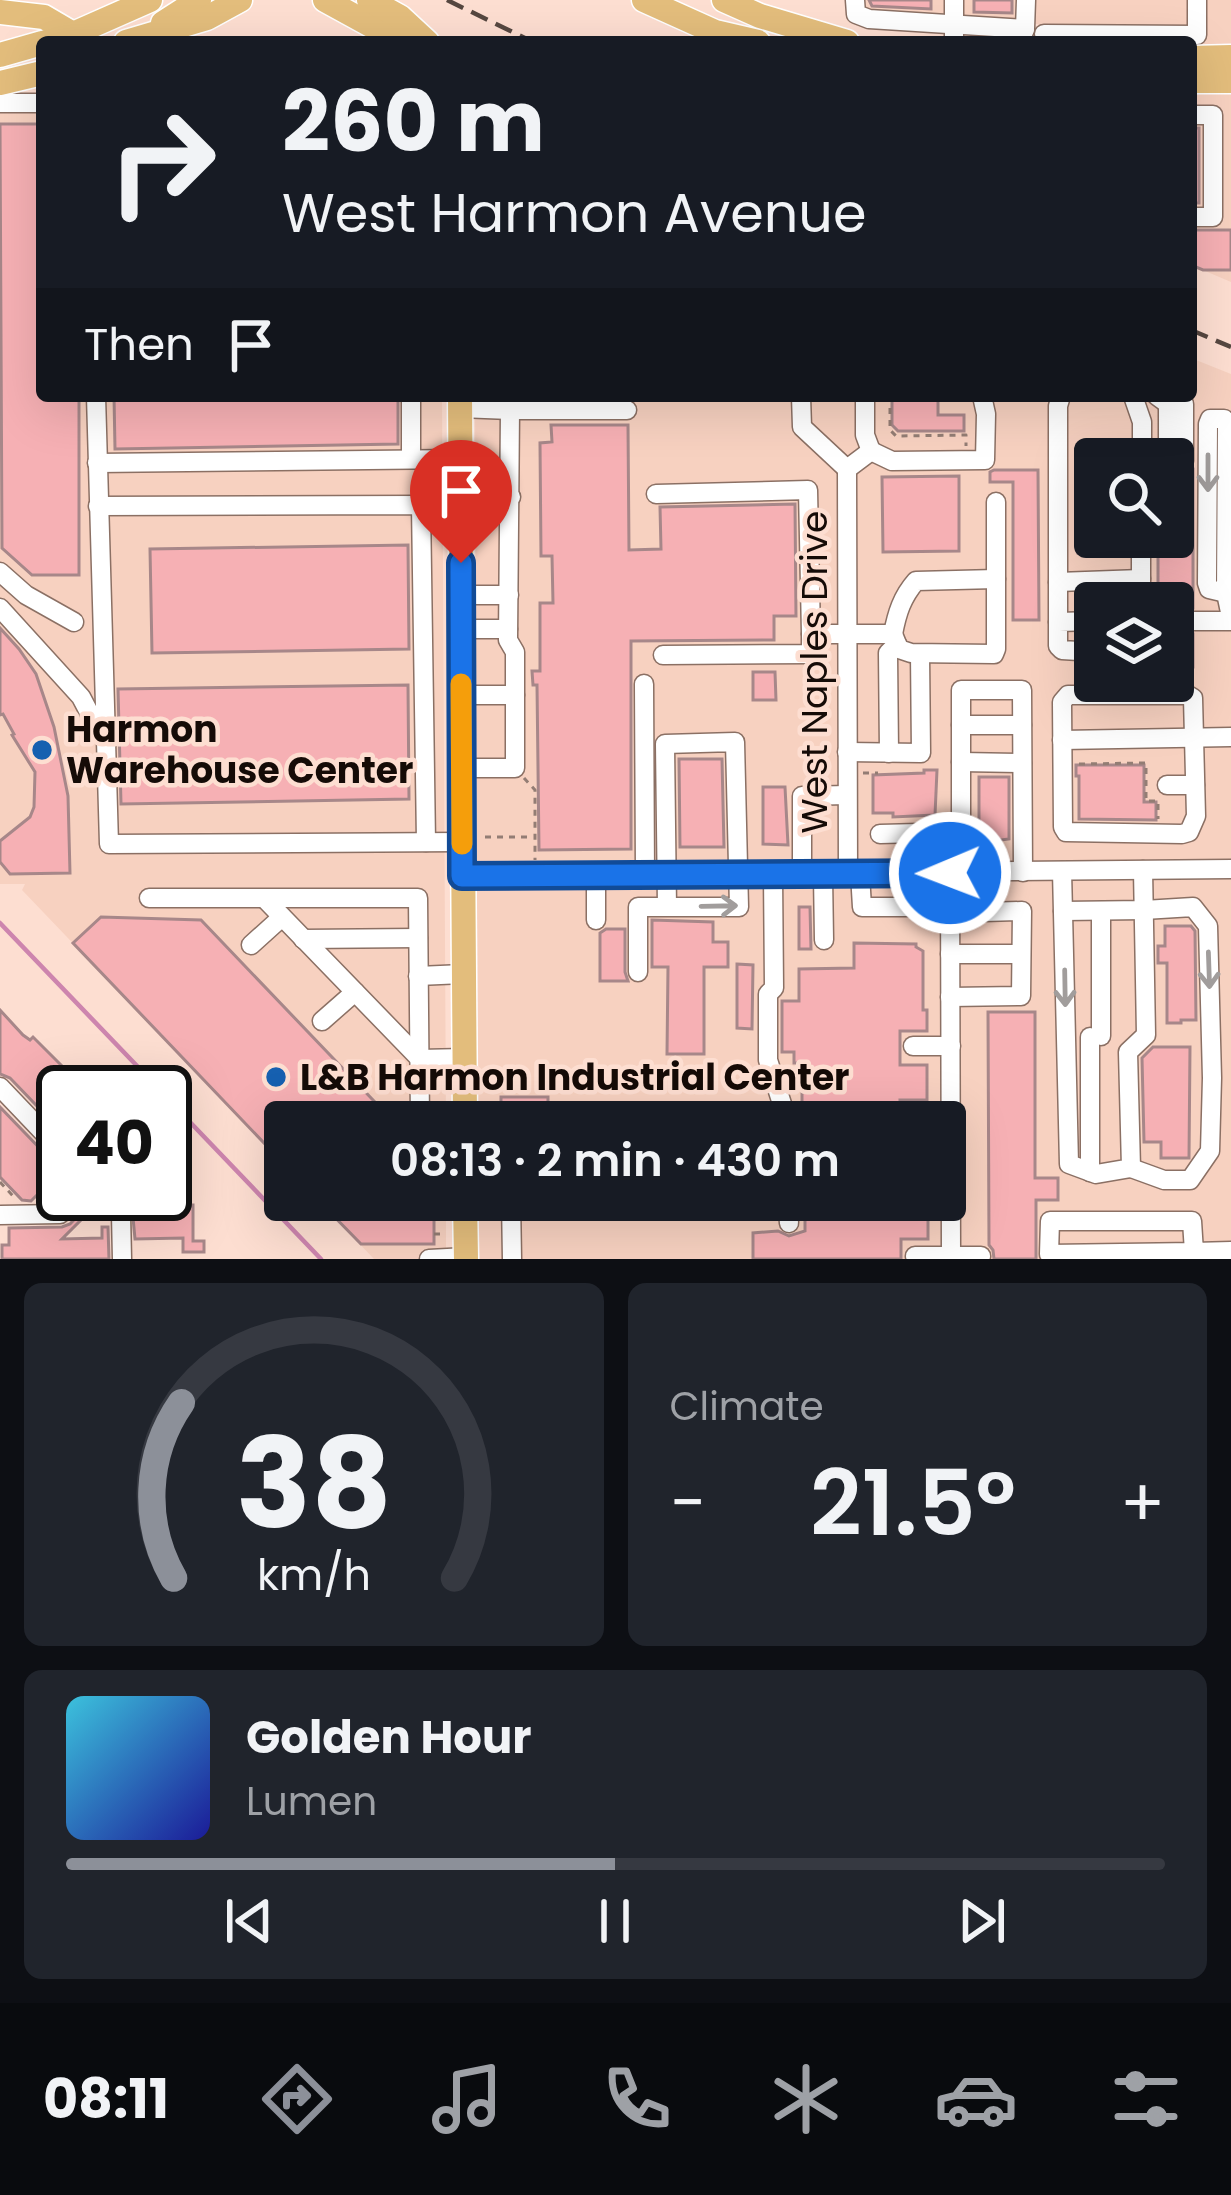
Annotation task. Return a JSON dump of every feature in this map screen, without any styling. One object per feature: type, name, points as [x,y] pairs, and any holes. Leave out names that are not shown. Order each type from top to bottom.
[{"type":"main road","points":[[67,36],[150,0]]},
{"type":"main road","points":[[137,36],[199,0]]},
{"type":"main road","points":[[325,0],[384,32]]},
{"type":"main road","points":[[369,0],[384,32]]},
{"type":"main road","points":[[644,0],[732,36]]},
{"type":"main road","points":[[678,0],[754,36]]},
{"type":"main road","points":[[724,0],[825,36]]},
{"type":"main road","points":[[758,0],[829,36]]},
{"type":"main road","points":[[144,36],[207,18],[237,2]]},
{"type":"main road","points":[[0,12],[44,17],[73,34]]},
{"type":"main road","points":[[0,55],[36,45]]},
{"type":"main road","points":[[1197,58],[1231,57]]},
{"type":"main road","points":[[0,82],[36,74]]},
{"type":"main road","points":[[460,402],[461,768],[473,840],[462,876],[465,1101]]},
{"type":"main road","points":[[465,1221],[466,1258]]},
{"type":"street","points":[[855,0],[856,14],[869,19],[954,33],[1030,35],[1198,35],[1198,0]]},
{"type":"street","points":[[954,0],[954,33]]},
{"type":"street","points":[[1026,0],[1030,35]]},
{"type":"street","points":[[1197,217],[1213,217],[1212,81]]},
{"type":"street","points":[[0,104],[36,103]]},
{"type":"street","points":[[1197,115],[1213,115]]},
{"type":"street","points":[[96,402],[110,844],[473,840]]},
{"type":"street","points":[[410,402],[412,459]]},
{"type":"street","points":[[460,402],[510,410],[627,410]]},
{"type":"street","points":[[801,402],[802,428],[847,469],[871,451]]},
{"type":"street","points":[[865,402],[865,435],[871,451],[892,460],[985,460],[983,402]]},
{"type":"street","points":[[1059,402],[1058,646],[1074,651]]},
{"type":"street","points":[[1135,402],[1142,438]]},
{"type":"street","points":[[1170,402],[1179,438]]},
{"type":"street","points":[[461,768],[515,768],[515,652],[508,640],[510,410]]},
{"type":"street","points":[[1194,620],[1231,619],[1226,593],[1227,425],[1224,419],[1210,418],[1207,583],[1209,590],[1226,593]]},
{"type":"street","points":[[98,463],[460,459]]},
{"type":"street","name":"West Naples Drive","points":[[847,469],[847,795],[854,874]]},
{"type":"street","points":[[656,494],[808,490],[812,654],[663,655]]},
{"type":"street","points":[[460,499],[511,497]]},
{"type":"street","points":[[895,639],[899,649],[920,654],[994,654],[996,502]]},
{"type":"street","points":[[98,506],[421,505],[426,842]]},
{"type":"street","points":[[1058,582],[1141,579],[1142,558]]},
{"type":"street","points":[[0,572],[26,595],[74,622]]},
{"type":"street","points":[[889,753],[888,653],[907,592],[916,581],[996,579]]},
{"type":"street","points":[[461,595],[509,595]]},
{"type":"street","points":[[0,608],[81,697],[106,748]]},
{"type":"street","points":[[1058,622],[1074,622]]},
{"type":"street","points":[[461,629],[508,629]]},
{"type":"street","points":[[811,634],[895,639]]},
{"type":"street","points":[[847,752],[921,753],[920,654]]},
{"type":"street","points":[[644,684],[645,875]]},
{"type":"street","points":[[951,1101],[950,910],[956,873],[961,690],[1022,690],[1023,872]]},
{"type":"street","points":[[461,695],[515,695]]},
{"type":"street","points":[[1188,695],[1195,703],[1195,738],[1196,816],[1189,832],[1066,832],[1064,698],[1188,695]]},
{"type":"street","points":[[961,724],[1022,724]]},
{"type":"street","points":[[1062,740],[1231,737]]},
{"type":"street","points":[[638,972],[638,908],[739,907],[734,742],[665,744],[667,907]]},
{"type":"street","points":[[961,763],[1022,763]]},
{"type":"street","points":[[1167,785],[1196,785]]},
{"type":"street","points":[[802,874],[802,796],[847,795]]},
{"type":"street","points":[[880,834],[919,833],[920,873]]},
{"type":"street","points":[[1063,910],[1193,907],[1208,926],[1210,1151],[1190,1180],[1164,1180],[1131,1168],[1096,1174],[1069,1164],[1063,910],[1076,833]]},
{"type":"street","points":[[462,876],[1231,869]]},
{"type":"street","points":[[1131,1168],[1128,1052],[1146,1035],[1143,870]]},
{"type":"street","points":[[824,874],[824,940]]},
{"type":"street","points":[[854,874],[862,908],[1022,911],[1021,996],[950,997]]},
{"type":"street","points":[[596,875],[596,920]]},
{"type":"street","points":[[773,875],[774,988],[768,994],[768,1060],[781,1101]]},
{"type":"street","points":[[148,898],[418,898],[420,1101]]},
{"type":"street","points":[[265,899],[420,1058],[464,1058]]},
{"type":"street","points":[[1090,1172],[1102,910]]},
{"type":"street","points":[[251,945],[282,916]]},
{"type":"street","points":[[303,938],[418,938]]},
{"type":"street","points":[[950,954],[1021,954]]},
{"type":"street","points":[[418,976],[463,974]]},
{"type":"street","points":[[322,1021],[355,992]]},
{"type":"street","points":[[1066,1037],[1146,1035]]},
{"type":"street","points":[[913,1046],[951,1046]]},
{"type":"street","points":[[0,1088],[36,1125]]},
{"type":"street","points":[[121,1221],[122,1259]]},
{"type":"street","points":[[511,1221],[512,1259]]},
{"type":"street","points":[[949,1221],[951,1256]]},
{"type":"street","points":[[1194,1252],[1192,1221],[1050,1221],[1049,1254],[1194,1252],[1231,1251]]},
{"type":"street","points":[[915,1256],[981,1256]]},
{"type":"street","points":[[429,1259],[466,1258]]},
{"type":"path","points":[[890,402],[893,438],[966,435],[966,460]]},
{"type":"path","points":[[1076,764],[1146,764],[1146,801],[1158,801],[1158,829]]},
{"type":"path","points":[[515,768],[535,790],[535,862]]},
{"type":"path","points":[[863,773],[878,772]]},
{"type":"path","points":[[473,840],[535,837]]},
{"type":"path","points":[[993,858],[1000,850],[999,841]]},
{"type":"path","points":[[0,1182],[13,1196],[7,1215]]},
{"type":"path","points":[[434,1234],[445,1234]]},
{"type":"shaded area","points":[[855,0],[1231,0],[1231,282],[1197,268],[1197,36],[1039,36],[1038,24],[856,20]]},
{"type":"shaded area","points":[[0,109],[36,109],[36,402],[442,402],[446,1101],[264,1101],[264,1143],[22,890],[25,884],[0,884]]},
{"type":"shaded area","points":[[1197,360],[1231,374],[1231,1259],[479,1259],[478,1221],[966,1221],[966,1101],[478,1101],[475,402],[1197,402]]},
{"type":"shaded area","points":[[338,1221],[446,1221],[446,1259],[374,1259]]},
{"type":"building","points":[[869,0],[931,0],[931,9],[872,6]]},
{"type":"building","points":[[974,0],[1012,0],[1012,13],[974,12]]},
{"type":"building","points":[[0,124],[36,124],[36,402],[79,402],[79,575],[32,575],[2,548]]},
{"type":"building","points":[[1197,128],[1199,128],[1197,203]]},
{"type":"building","points":[[1197,230],[1231,230],[1231,270],[1197,268]]},
{"type":"building","points":[[114,402],[398,402],[398,444],[115,449]]},
{"type":"building","points":[[892,402],[938,402],[938,415],[964,415],[964,431],[898,431],[892,425]]},
{"type":"building","points":[[551,425],[628,425],[629,550],[661,549],[660,507],[795,504],[796,616],[774,616],[774,640],[631,641],[631,849],[539,850],[537,685],[533,685],[532,671],[540,671],[540,603],[553,603],[552,556],[541,556],[540,443],[552,442]]},
{"type":"building","points":[[994,470],[1038,470],[1039,620],[1013,620],[1013,482],[990,482]]},
{"type":"building","points":[[959,476],[959,551],[883,552],[882,477]]},
{"type":"building","points":[[408,545],[409,649],[152,653],[150,549]]},
{"type":"building","points":[[1158,558],[1193,558],[1193,582],[1158,582]]},
{"type":"building","name":"Harmon Warehouse Center","points":[[0,628],[36,674],[54,727],[68,796],[70,873],[10,874],[0,862],[0,841],[30,817],[34,807],[35,772],[0,715]]},
{"type":"building","points":[[753,672],[775,672],[776,700],[753,700]]},
{"type":"building","points":[[408,685],[409,799],[121,804],[118,689]]},
{"type":"building","points":[[679,759],[722,759],[724,847],[680,847]]},
{"type":"building","points":[[1076,765],[1144,765],[1144,802],[1156,802],[1156,820],[1079,819]]},
{"type":"building","points":[[937,770],[935,815],[873,813],[873,775]]},
{"type":"building","points":[[979,777],[1009,777],[1009,839],[979,836]]},
{"type":"building","points":[[763,787],[785,787],[788,845],[763,844]]},
{"type":"building","points":[[799,907],[810,907],[811,949],[799,949]]},
{"type":"building","name":"L&B Harmon Industrial Center","points":[[101,917],[201,920],[374,1101],[264,1101],[264,1143],[73,943]]},
{"type":"building","points":[[652,920],[713,922],[713,942],[728,942],[728,967],[704,967],[704,1054],[667,1054],[668,967],[652,967]]},
{"type":"building","points":[[1165,926],[1191,926],[1195,931],[1196,1020],[1167,1023],[1167,963],[1158,963],[1158,946],[1165,946]]},
{"type":"building","points":[[625,929],[628,981],[600,981],[600,933]]},
{"type":"building","points":[[854,943],[916,944],[923,951],[927,1031],[900,1031],[900,1065],[927,1065],[927,1100],[802,1101],[802,1063],[794,1063],[794,1052],[782,1052],[782,1001],[799,1001],[799,969],[854,968]]},
{"type":"building","points":[[737,964],[753,965],[752,1029],[737,1028]]},
{"type":"building","points":[[0,1010],[61,1065],[36,1065],[36,1105],[0,1074]]},
{"type":"building","points":[[988,1012],[1035,1012],[1035,1178],[1058,1178],[1058,1200],[1036,1200],[1036,1259],[994,1259],[989,1245]]},
{"type":"building","points":[[1153,1047],[1190,1047],[1189,1158],[1161,1158],[1161,1142],[1144,1142],[1142,1058]]},
{"type":"building","points":[[501,1097],[548,1097],[548,1101],[501,1101]]},
{"type":"building","points":[[0,1107],[36,1144],[36,1196],[22,1200],[0,1177]]},
{"type":"building","points":[[193,1205],[193,1241],[204,1241],[204,1252],[183,1252],[183,1238],[135,1239],[133,1221],[192,1221]]},
{"type":"building","points":[[80,1221],[62,1239],[102,1238],[102,1227],[108,1227],[109,1259],[2,1259],[2,1245],[9,1245],[9,1228]]},
{"type":"building","points":[[339,1221],[434,1221],[434,1244],[361,1244]]},
{"type":"building","points":[[805,1221],[928,1221],[928,1239],[901,1239],[901,1259],[753,1259],[753,1233],[778,1231],[789,1236],[805,1231]]},
{"type":"waterway","points":[[0,923],[136,1065]]},
{"type":"waterway","points":[[192,1124],[321,1259]]},
{"type":"railway","points":[[447,0],[521,36]]},
{"type":"railway","points":[[1197,333],[1231,347]]},
{"type":"slow traffic","points":[[461,684],[462,844]]},
{"type":"place","name":"Harmon Warehouse Center","points":[[42,750]]},
{"type":"place","name":"L&B Harmon Industrial Center","points":[[276,1077]]},
{"type":"route","points":[[461,563],[462,876],[950,873]]}]
